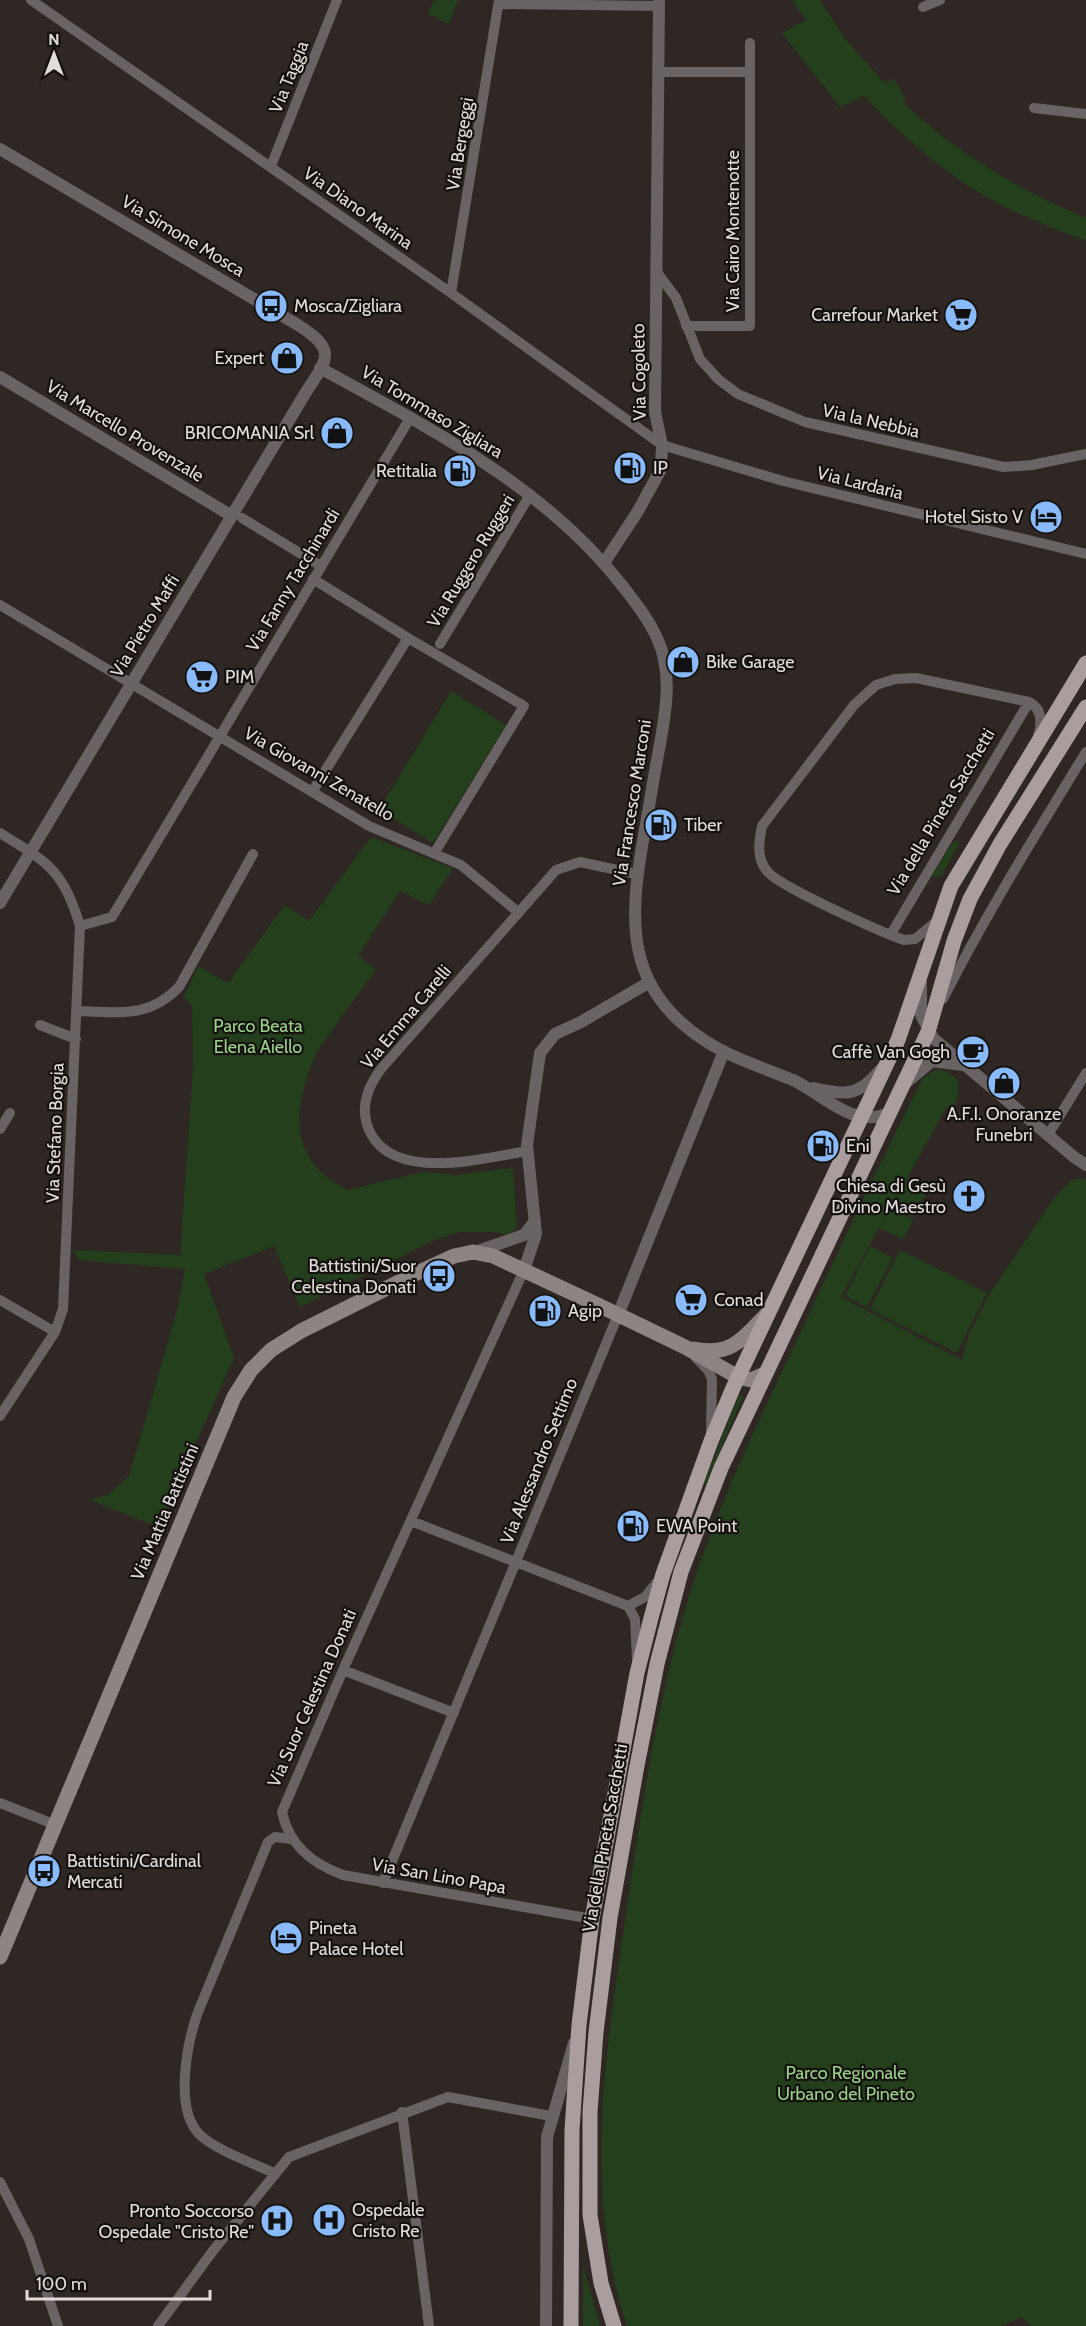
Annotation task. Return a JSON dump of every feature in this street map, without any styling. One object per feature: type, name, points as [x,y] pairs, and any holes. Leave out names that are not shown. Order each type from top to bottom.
[{"type":"main road","name":"Via della Pineta Sacchetti","points":[[571,2326],[572,2130],[579,2025],[592,1918],[637,1673],[663,1575],[711,1441],[738,1377],[891,1054],[938,920],[957,875],[1086,663]]},
{"type":"main road","name":"Via della Pineta Sacchetti","points":[[614,2326],[601,2283],[592,2240],[589,2170],[596,2032],[610,1918],[655,1676],[681,1572],[714,1485],[935,1016],[954,941],[975,887],[1086,707]]},
{"type":"main road","points":[[473,1252],[493,1256],[524,1270],[685,1347],[738,1377],[751,1380],[765,1374]]},
{"type":"main road","name":"Via Mattia Battistini","points":[[0,1957],[224,1419],[234,1397],[251,1370],[271,1350],[301,1331],[432,1266],[454,1256],[473,1252]]},
{"type":"main road","name":"Via della Pineta Sacchetti","points":[[685,1347],[712,1352],[727,1350],[741,1340],[767,1314]]},
{"type":"street","name":"Via Diano Marina","points":[[32,0],[452,293],[662,445]]},
{"type":"street","name":"Via Taggia","points":[[271,166],[337,0]]},
{"type":"street","points":[[923,7],[940,0]]},
{"type":"street","points":[[499,2],[659,3]]},
{"type":"street","name":"Via Bergeggi","points":[[452,293],[499,2]]},
{"type":"street","name":"Via Cogoleto","points":[[604,563],[656,481],[662,463],[662,445],[655,412],[659,3]]},
{"type":"street","name":"Via Cairo Montenotte","points":[[686,326],[750,326],[750,43]]},
{"type":"street","points":[[658,72],[749,72]]},
{"type":"street","points":[[1034,108],[1086,114]]},
{"type":"street","name":"Via Simone Mosca","points":[[0,149],[312,333],[326,348],[326,356],[320,368]]},
{"type":"street","points":[[656,271],[676,298],[686,326]]},
{"type":"street","name":"Via la Nebbia","points":[[686,326],[700,359],[724,384],[751,401],[805,422],[1004,467],[1032,465],[1086,454]]},
{"type":"street","name":"Via Tommaso Zigliara","points":[[320,368],[466,449],[530,495],[604,563]]},
{"type":"street","name":"Via Pietro Maffi","points":[[0,903],[132,683],[237,517],[320,368]]},
{"type":"street","name":"Via Marcello Provenzale","points":[[0,377],[237,517]]},
{"type":"street","name":"Via Fanny Tacchinardi","points":[[80,926],[112,917],[410,418]]},
{"type":"street","name":"Via Lardaria","points":[[662,445],[783,481],[1086,554]]},
{"type":"street","name":"Via Ruggero Ruggeri","points":[[440,644],[530,495]]},
{"type":"street","points":[[237,517],[321,566]]},
{"type":"street","name":"Via Francesco Marconi","points":[[604,563],[638,606],[654,631],[662,652],[666,676],[665,716],[636,874],[635,928],[638,953],[648,983],[660,1003],[682,1024],[724,1051],[804,1085],[841,1094],[857,1091],[871,1081],[891,1054]]},
{"type":"street","points":[[313,579],[524,706],[435,852]]},
{"type":"street","name":"Via Giovanni Zenatello","points":[[0,605],[376,830],[435,852],[467,869],[518,912]]},
{"type":"street","points":[[312,792],[408,638]]},
{"type":"street","points":[[891,934],[801,893],[771,876],[762,862],[759,848],[765,821],[861,696],[876,685],[895,679],[916,678],[1029,702]]},
{"type":"street","name":"Via della Pineta Sacchetti","points":[[938,920],[912,940],[891,934],[1029,702],[1036,706],[1040,714],[1036,743]]},
{"type":"street","name":"Via della Pineta Sacchetti","points":[[935,1016],[999,893],[1086,752]]},
{"type":"street","name":"Via Stefano Borgia","points":[[0,833],[31,851],[50,867],[67,888],[80,926],[64,1302],[55,1332],[0,1416]]},
{"type":"street","points":[[77,1011],[138,1012],[162,1004],[179,987],[253,854]]},
{"type":"street","name":"Via Emma Carelli","points":[[528,1151],[444,1163],[410,1162],[388,1153],[370,1132],[365,1110],[368,1092],[374,1078],[547,878],[565,865],[588,863],[636,874]]},
{"type":"street","name":"Via della Pineta Sacchetti","points":[[922,966],[921,1015],[928,1032]]},
{"type":"street","name":"Via Suor Celestina Donati","points":[[291,1839],[282,1808],[536,1239],[528,1151],[540,1053],[555,1034],[581,1022],[648,983]]},
{"type":"street","points":[[40,1025],[76,1039]]},
{"type":"street","points":[[928,1032],[1086,1165]]},
{"type":"street","name":"Via Alessandro Settimo","points":[[383,1884],[517,1564],[724,1051]]},
{"type":"street","points":[[902,1086],[932,1061],[967,1066]]},
{"type":"street","points":[[1048,1135],[1086,1073]]},
{"type":"street","name":"Via Francesco Marconi","points":[[804,1085],[836,1106],[863,1117]]},
{"type":"street","points":[[863,1117],[876,1118],[890,1112]]},
{"type":"street","points":[[0,1129],[10,1113]]},
{"type":"street","points":[[473,1252],[520,1237],[535,1221]]},
{"type":"street","points":[[0,1300],[55,1332]]},
{"type":"street","points":[[685,1347],[708,1370],[712,1378],[711,1441]]},
{"type":"street","points":[[411,1521],[628,1606],[636,1625],[637,1673]]},
{"type":"street","points":[[628,1606],[645,1597],[663,1575]]},
{"type":"street","points":[[343,1670],[454,1713]]},
{"type":"street","points":[[0,1803],[56,1825]]},
{"type":"street","points":[[274,2173],[217,2146],[199,2134],[191,2120],[185,2074],[191,2034],[198,2012],[268,1842],[275,1837],[291,1839]]},
{"type":"street","name":"Via San Lino Papa","points":[[291,1839],[311,1859],[327,1869],[383,1884],[592,1918]]},
{"type":"street","name":"Via della Pineta Sacchetti","points":[[546,2326],[546,2148],[551,2116],[579,2025]]},
{"type":"street","points":[[158,2326],[274,2173],[289,2157],[402,2112],[448,2097],[551,2116]]},
{"type":"street","points":[[402,2112],[429,2326]]},
{"type":"street","points":[[0,2182],[27,2233],[58,2326]]},
{"type":"green space","points":[[434,0],[458,0],[449,24],[428,14]]},
{"type":"green space","points":[[792,0],[820,0],[843,36],[884,83],[894,79],[906,100],[903,103],[945,138],[990,169],[1036,195],[1086,218],[1086,241],[1015,212],[966,184],[912,143],[864,96],[840,107],[782,33],[806,20]]},
{"type":"green space","points":[[451,691],[506,725],[433,843],[379,810]]},
{"type":"green space","name":"Parco Beata Elena Aiello","points":[[371,837],[453,868],[429,905],[400,891],[358,956],[376,969],[321,1046],[307,1076],[300,1115],[300,1133],[305,1150],[314,1165],[328,1178],[348,1190],[423,1172],[456,1175],[513,1168],[517,1227],[509,1235],[493,1232],[459,1232],[432,1241],[300,1307],[274,1246],[204,1274],[234,1358],[158,1527],[90,1500],[109,1494],[129,1476],[177,1311],[185,1269],[79,1260],[73,1250],[180,1255],[193,1069],[192,1006],[184,997],[198,966],[228,983],[285,905],[309,921]]},
{"type":"green space","points":[[961,840],[941,876],[931,878],[953,842]]},
{"type":"green space","name":"Parco Regionale Urbano del Pineto","points":[[935,1070],[946,1071],[958,1080],[958,1097],[953,1109],[947,1106],[881,1225],[892,1207],[913,1220],[903,1239],[879,1228],[841,1297],[962,1360],[969,1334],[990,1293],[1053,1200],[1070,1181],[1079,1178],[1086,1180],[1086,2326],[1031,2326],[1022,2317],[1001,2326],[627,2326],[614,2279],[606,2232],[602,2185],[604,2091],[614,1996],[634,1860],[667,1679],[690,1593],[714,1525],[742,1458],[892,1140],[923,1078]]},
{"type":"green space","points":[[908,1178],[927,1191],[913,1218],[893,1205]]},
{"type":"green space","points":[[870,1246],[893,1258],[867,1307],[845,1296]]},
{"type":"green space","points":[[900,1250],[987,1293],[957,1353],[870,1309]]},
{"type":"green space","points":[[739,1395],[743,1396],[705,1486],[703,1485]]},
{"type":"green space","points":[[583,2265],[600,2326],[583,2326]]},
{"type":"place","name":"Mosca/Zigliara","points":[[271,306]]},
{"type":"place","name":"Carrefour Market","points":[[961,315]]},
{"type":"place","name":"Expert","points":[[287,358]]},
{"type":"place","name":"BRICOMANIA Srl","points":[[337,433]]},
{"type":"place","name":"IP","points":[[630,468]]},
{"type":"place","name":"Retitalia","points":[[460,471]]},
{"type":"place","name":"Hotel Sisto V","points":[[1046,517]]},
{"type":"place","name":"Bike Garage","points":[[683,662]]},
{"type":"place","name":"PIM","points":[[202,677]]},
{"type":"place","name":"Tiber","points":[[661,825]]},
{"type":"place","name":"Caffè Van Gogh","points":[[973,1052]]},
{"type":"place","name":"A.F.I. Onoranze Funebri","points":[[1004,1083]]},
{"type":"place","name":"Eni","points":[[823,1146]]},
{"type":"place","name":"Chiesa di Gesù Divino Maestro","points":[[969,1196]]},
{"type":"place","name":"Battistini/Suor Celestina Donati","points":[[439,1276]]},
{"type":"place","name":"Conad","points":[[691,1300]]},
{"type":"place","name":"Agip","points":[[545,1311]]},
{"type":"place","name":"EWA Point","points":[[633,1526]]},
{"type":"place","name":"Battistini/Cardinal Mercati","points":[[44,1871]]},
{"type":"place","name":"Pineta Palace Hotel","points":[[286,1938]]},
{"type":"place","name":"Ospedale Cristo Re","points":[[329,2220]]},
{"type":"place","name":"Pronto Soccorso Ospedale \"Cristo Re\"","points":[[277,2221]]}]
